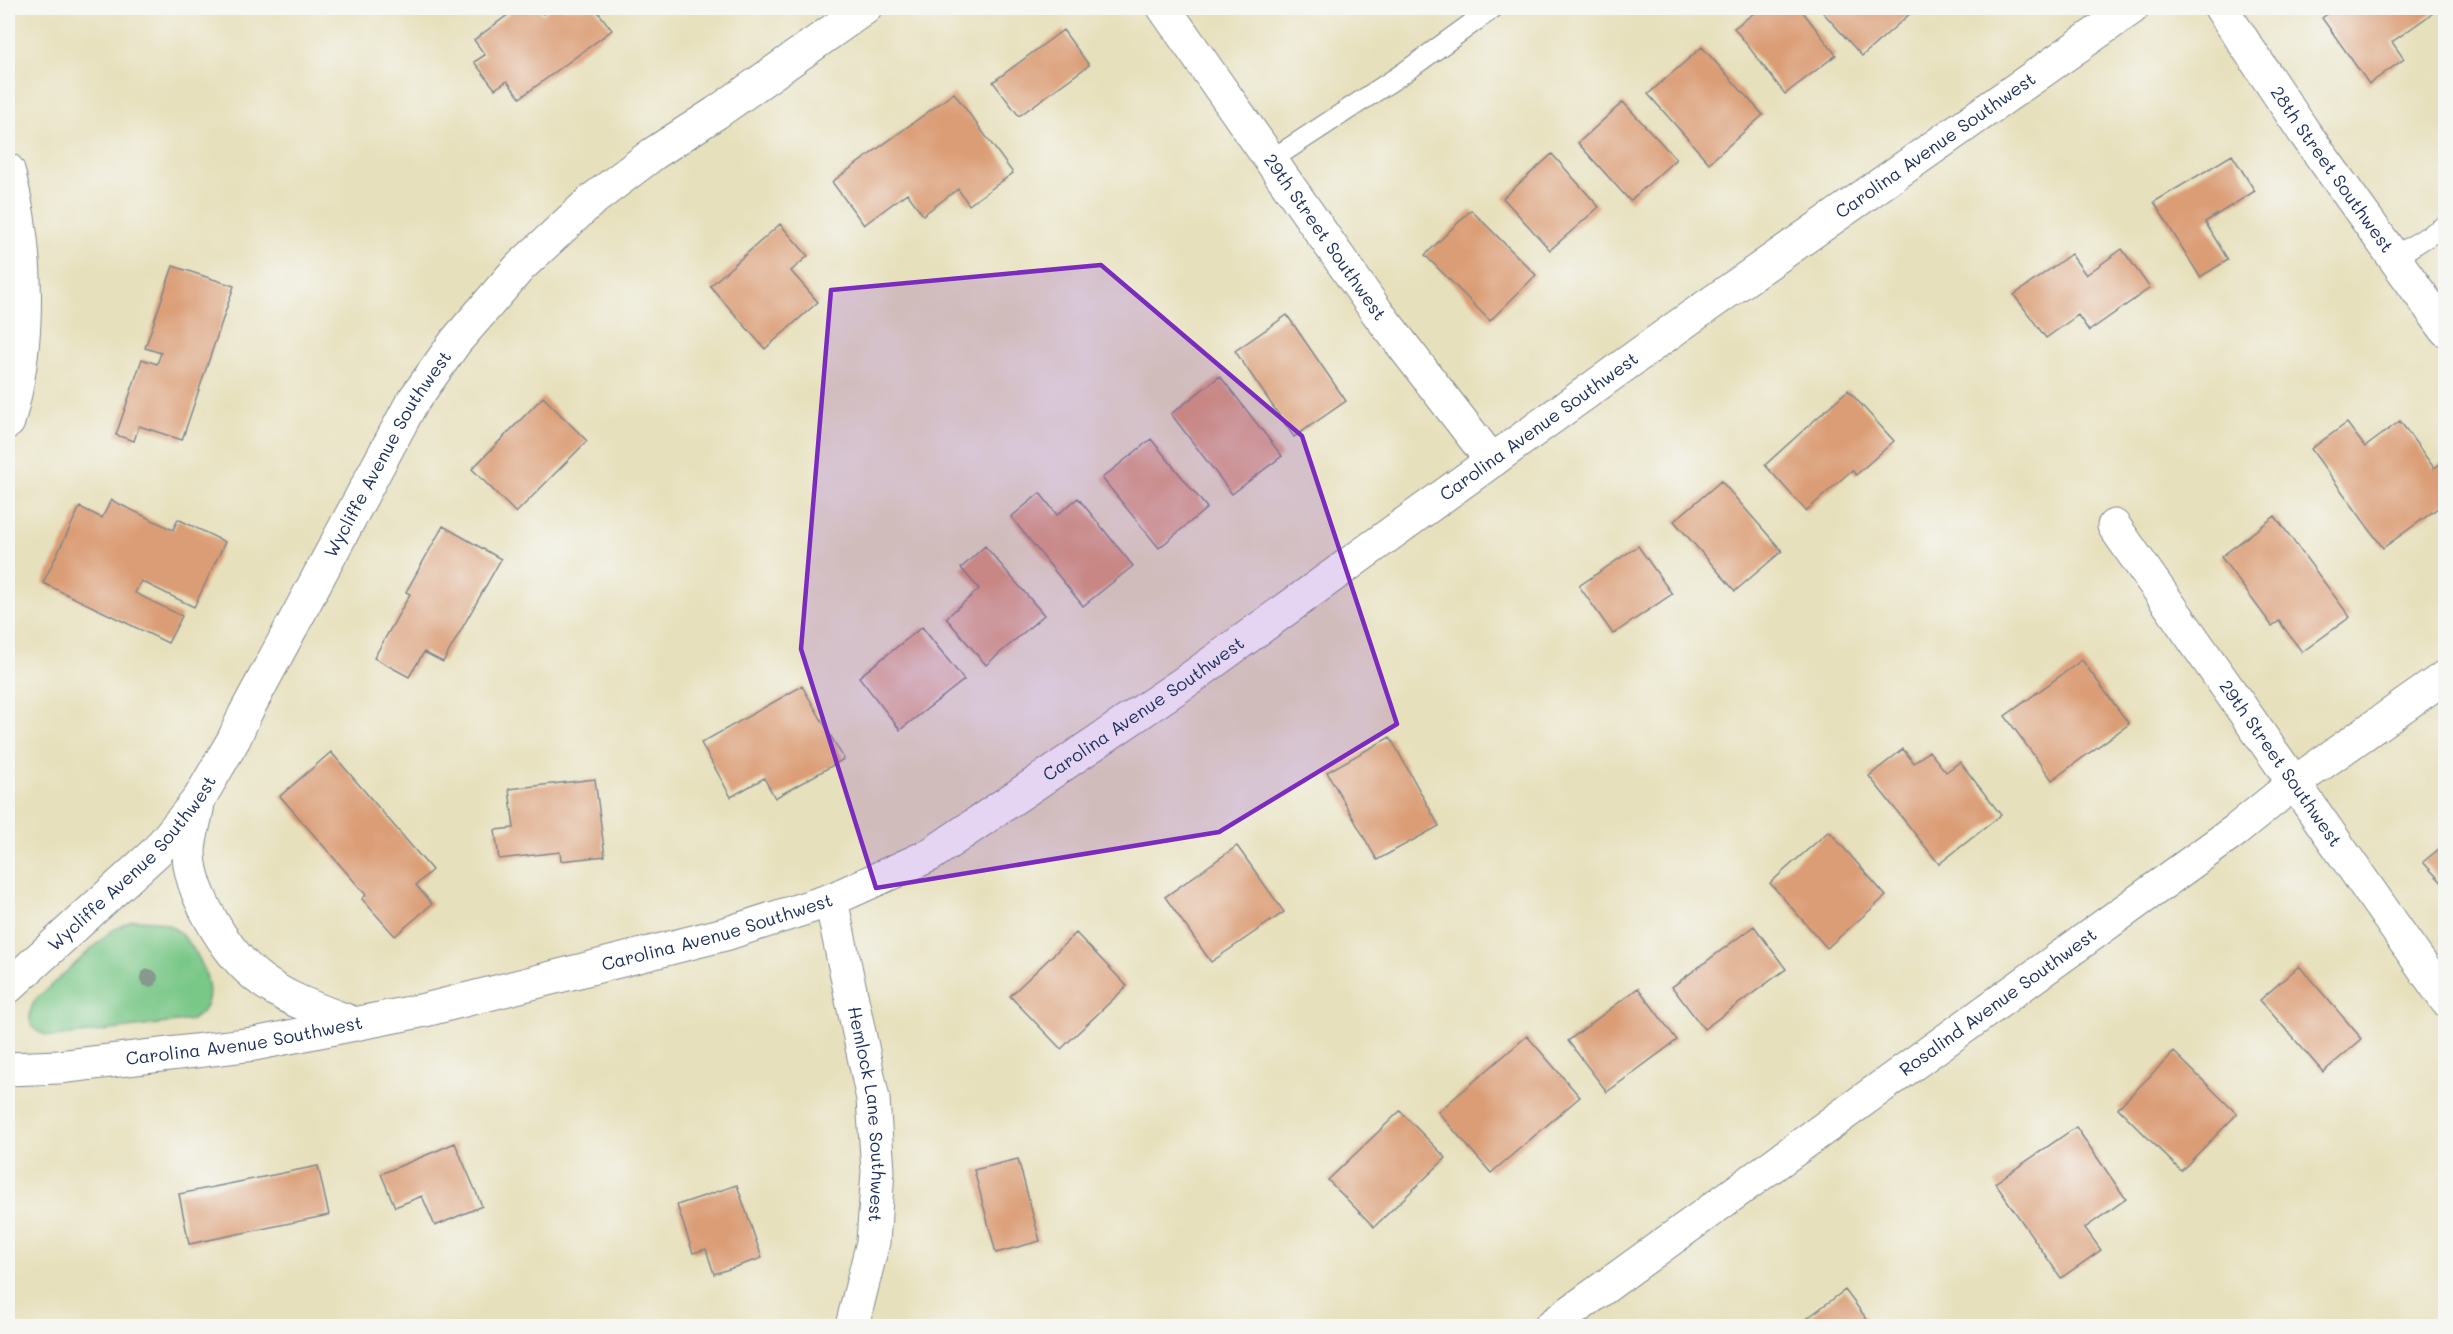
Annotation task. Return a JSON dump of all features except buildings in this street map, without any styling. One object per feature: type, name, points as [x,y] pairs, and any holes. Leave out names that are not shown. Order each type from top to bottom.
[{"type":"street","name":"Wycliffe Avenue Southwest","points":[[8,987],[156,852],[199,799],[234,739],[245,714],[411,404],[456,341],[520,267],[591,201],[653,154],[716,113],[865,8]]},
{"type":"street","name":"29th Street Southwest","points":[[1164,8],[1377,312],[1492,461]]},
{"type":"street","name":"Carolina Avenue Southwest","points":[[8,1069],[59,1067],[254,1044],[425,1010],[713,937],[831,900],[939,849],[1191,678],[1680,326],[2132,8]]},
{"type":"street","name":"28th Street Southwest","points":[[2221,8],[2304,132],[2445,330]]},
{"type":"street","points":[[8,170],[14,192],[24,278],[23,335],[8,422]]},
{"type":"street","name":"29th Street Southwest","points":[[2114,526],[2445,1000]]},
{"type":"street","name":"Rosalind Avenue Southwest","points":[[1551,1326],[1737,1190],[1930,1054],[2235,831],[2294,783],[2445,676]]},
{"type":"street","points":[[199,799],[189,853],[197,895],[220,936],[255,976],[298,1002],[355,1024]]},
{"type":"street","name":"Hemlock Lane Southwest","points":[[831,900],[873,1099],[878,1171],[873,1242],[852,1326]]},
{"type":"lane","points":[[1271,160],[1402,74],[1493,8]]},
{"type":"lane","points":[[2393,258],[2445,225]]},
{"type":"highlighted area","points":[[1101,265],[1302,436],[1397,724],[1219,832],[876,888],[801,649],[831,290]]},
{"type":"green space","points":[[133,920],[166,924],[179,932],[187,941],[202,964],[207,977],[208,1001],[202,1012],[192,1020],[55,1037],[40,1033],[35,1029],[30,1013],[36,999],[111,931]]}]
